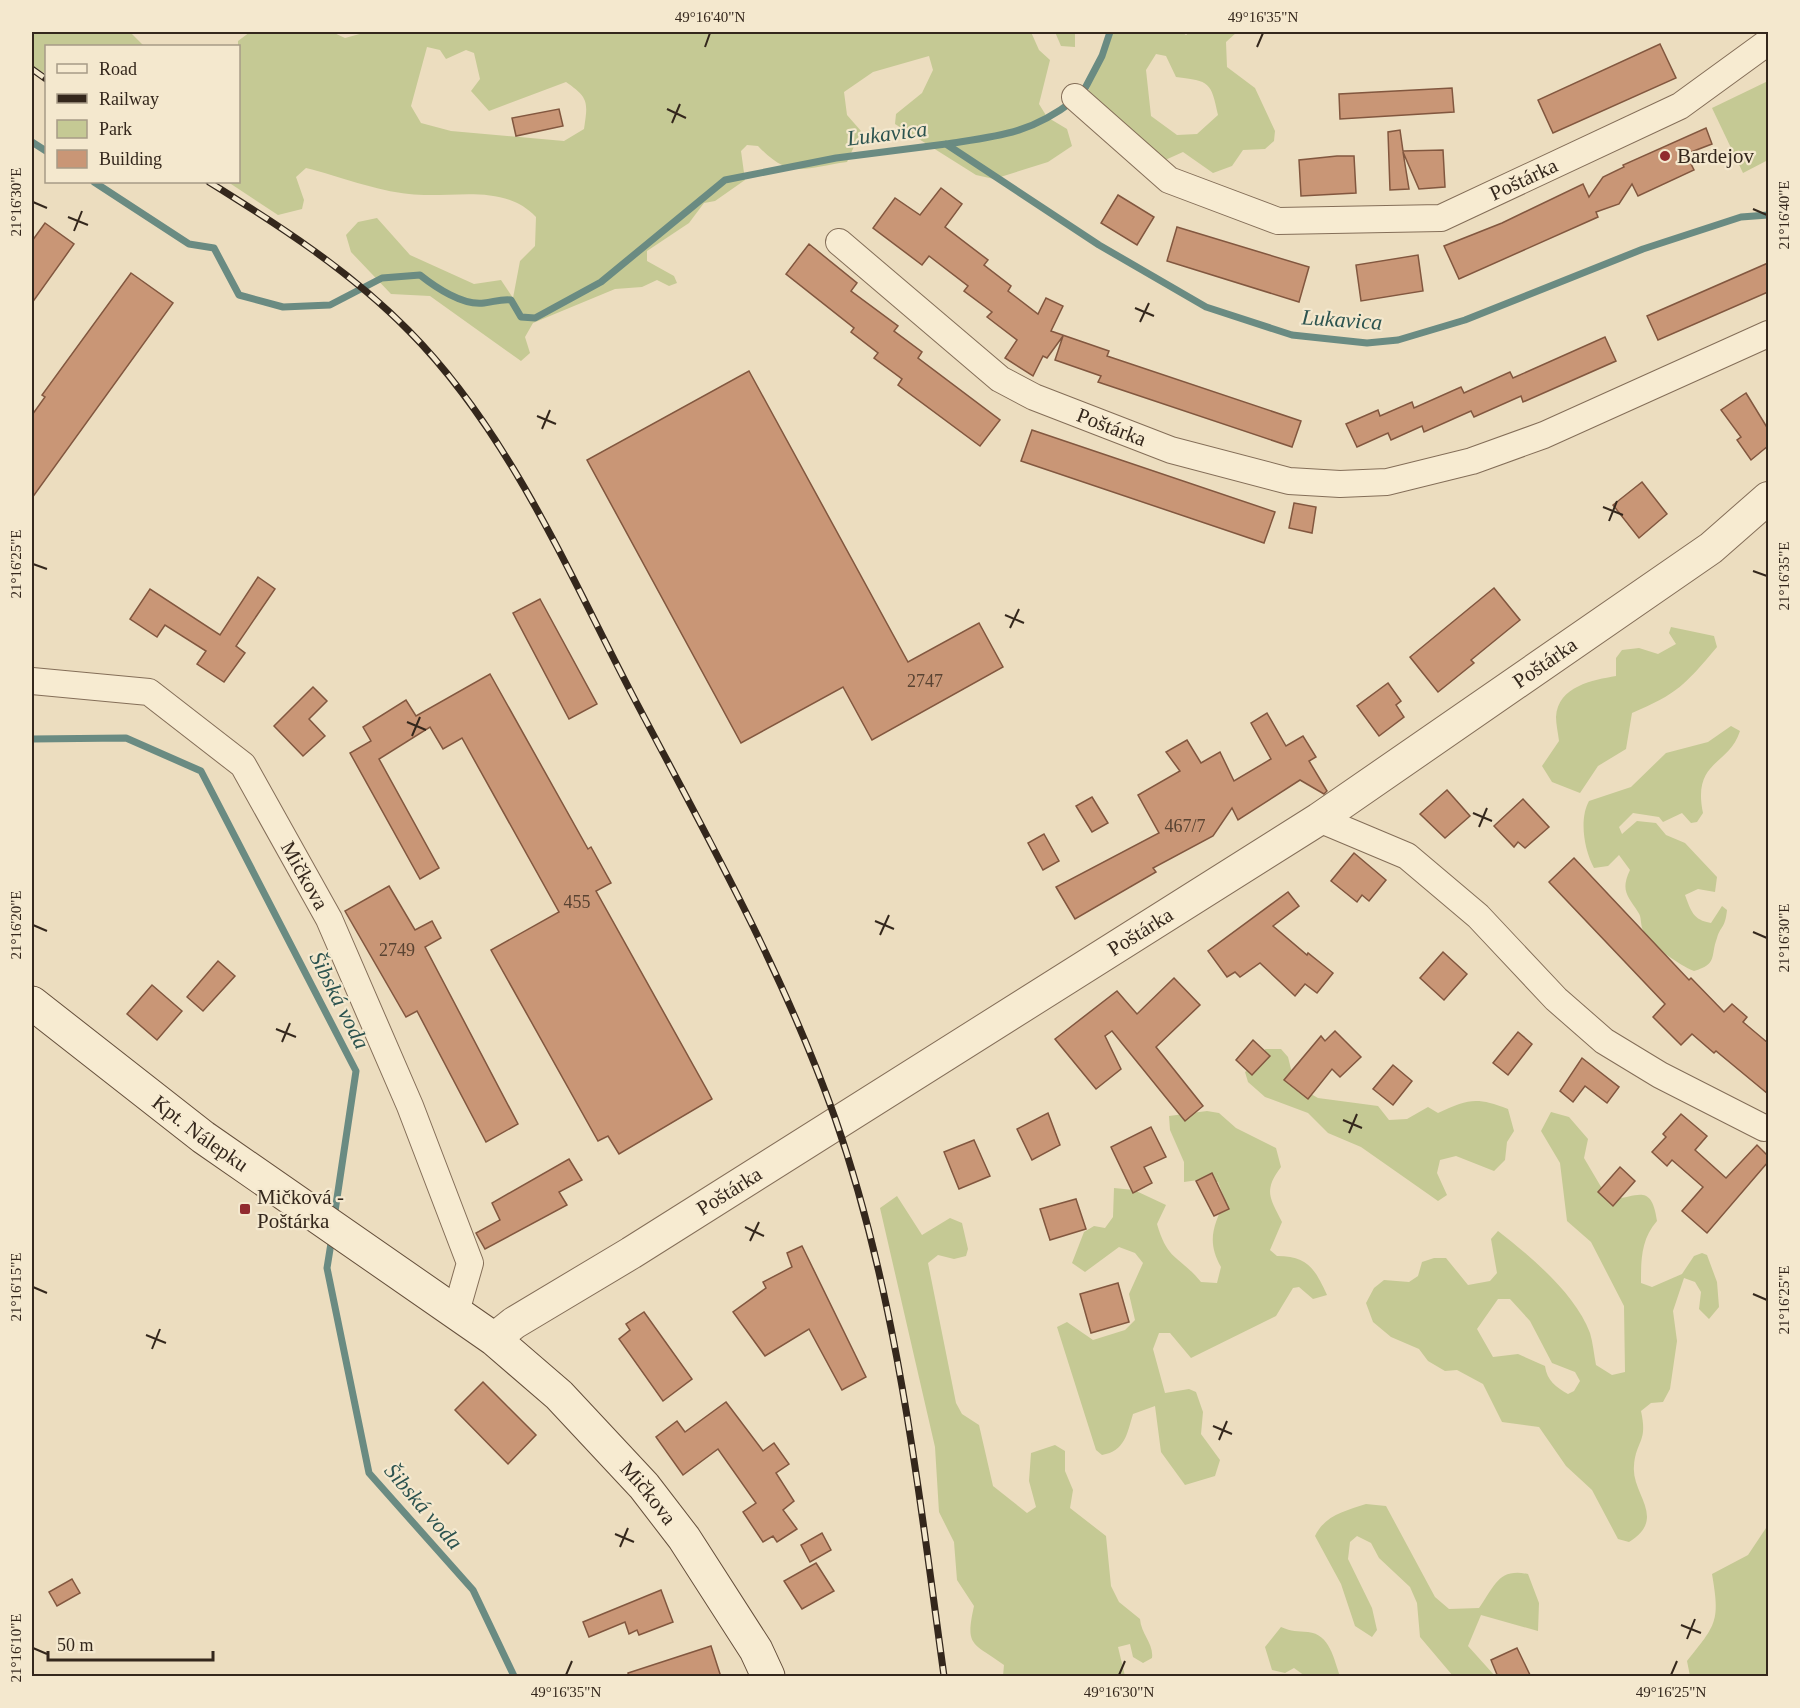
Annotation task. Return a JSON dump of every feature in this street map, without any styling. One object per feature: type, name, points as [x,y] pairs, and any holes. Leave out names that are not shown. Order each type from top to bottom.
[{"type":"main road","name":"Kpt. Nálepku","points":[[32,1003],[203,1137],[494,1339]]},
{"type":"main road","name":"Mičkova","points":[[494,1339],[559,1395],[656,1501],[724,1598],[756,1650],[768,1677]]},
{"type":"street","name":"Poštárka","points":[[1075,97],[1169,180],[1278,221],[1441,218],[1680,106],[1768,42]]},
{"type":"street","name":"Poštárka","points":[[839,242],[1000,379],[1034,397],[1171,450],[1289,481],[1340,484],[1387,482],[1472,461],[1544,435],[1768,334]]},
{"type":"street","name":"Poštárka","points":[[494,1339],[514,1323],[640,1247],[1319,819],[1711,548],[1768,498]]},
{"type":"street","name":"Mičkova","points":[[32,681],[149,692],[243,765],[329,919],[410,1106],[470,1263],[456,1312]]},
{"type":"street","points":[[1319,819],[1407,856],[1478,916],[1556,999],[1604,1041],[1660,1075],[1764,1128]]},
{"type":"green space","points":[[32,32],[130,32],[143,45],[45,45],[45,73],[32,66]]},
{"type":"green space","points":[[250,32],[332,32],[345,38],[367,32],[1031,32],[1039,50],[1050,60],[1039,104],[1047,117],[1067,129],[1072,146],[1048,162],[994,179],[976,175],[895,124],[896,114],[922,93],[933,70],[929,56],[873,72],[844,92],[847,115],[861,131],[847,162],[808,169],[789,168],[769,157],[758,146],[747,145],[741,151],[745,180],[715,201],[704,203],[689,223],[647,251],[647,261],[674,276],[677,283],[669,286],[657,280],[642,287],[615,289],[533,323],[525,337],[530,353],[521,361],[430,296],[391,294],[351,252],[346,235],[358,222],[377,218],[410,255],[474,284],[501,280],[513,298],[520,261],[535,246],[536,217],[523,206],[508,199],[476,194],[409,194],[371,187],[306,168],[296,177],[304,200],[302,209],[278,215],[230,183],[240,183],[240,45],[238,41]],"holes":[[[427,47],[440,50],[446,59],[466,50],[474,53],[480,79],[471,91],[489,111],[566,82],[579,92],[585,101],[584,129],[564,141],[451,131],[421,123],[411,106]]]},
{"type":"green space","points":[[1055,32],[1075,32],[1075,47],[1061,46]]},
{"type":"green space","points":[[1112,32],[1181,32],[1186,35],[1190,32],[1237,32],[1226,42],[1227,67],[1255,88],[1275,131],[1274,141],[1265,149],[1243,150],[1232,166],[1213,173],[1183,152],[1163,161],[1086,105],[1092,74]],"holes":[[[1156,54],[1166,56],[1176,77],[1202,82],[1211,90],[1218,115],[1197,134],[1177,135],[1151,116],[1146,70]]]},
{"type":"green space","points":[[1768,81],[1768,160],[1743,173],[1712,108]]},
{"type":"green space","points":[[1671,627],[1714,636],[1717,647],[1688,680],[1670,694],[1632,713],[1626,749],[1598,766],[1580,793],[1552,782],[1542,766],[1559,741],[1556,717],[1563,698],[1578,686],[1616,676],[1616,658],[1622,650],[1639,648],[1658,654],[1676,644],[1669,633]]},
{"type":"green space","points":[[1731,726],[1740,731],[1728,751],[1707,773],[1701,796],[1703,813],[1697,822],[1691,823],[1682,813],[1663,822],[1659,817],[1633,813],[1619,827],[1622,834],[1637,821],[1656,823],[1666,835],[1685,843],[1717,877],[1715,892],[1698,889],[1685,895],[1696,917],[1705,922],[1711,923],[1722,906],[1727,910],[1712,959],[1707,966],[1694,971],[1666,954],[1647,936],[1642,928],[1639,914],[1626,893],[1630,870],[1619,855],[1608,866],[1594,868],[1585,844],[1584,817],[1589,801],[1631,787],[1666,753],[1708,742]]},
{"type":"green space","points":[[1265,1049],[1281,1049],[1288,1057],[1295,1085],[1318,1098],[1378,1106],[1389,1120],[1407,1119],[1428,1107],[1438,1113],[1473,1101],[1508,1109],[1514,1131],[1507,1142],[1505,1160],[1494,1171],[1456,1156],[1440,1160],[1437,1173],[1447,1195],[1438,1201],[1361,1147],[1328,1133],[1308,1113],[1265,1097],[1248,1082],[1245,1072],[1261,1060]]},
{"type":"green space","points":[[1207,1111],[1219,1113],[1236,1128],[1276,1148],[1281,1167],[1272,1182],[1270,1194],[1282,1222],[1270,1250],[1277,1256],[1303,1261],[1314,1271],[1327,1295],[1313,1299],[1299,1287],[1293,1288],[1276,1316],[1191,1358],[1170,1333],[1159,1333],[1153,1349],[1165,1393],[1189,1389],[1196,1392],[1203,1412],[1201,1434],[1220,1460],[1215,1476],[1185,1485],[1161,1452],[1155,1406],[1133,1414],[1124,1440],[1116,1450],[1102,1455],[1096,1450],[1057,1327],[1067,1322],[1093,1340],[1125,1330],[1135,1320],[1129,1294],[1143,1263],[1135,1253],[1119,1247],[1085,1272],[1072,1263],[1084,1232],[1094,1226],[1105,1228],[1113,1217],[1114,1188],[1134,1190],[1166,1205],[1157,1224],[1165,1245],[1201,1282],[1217,1283],[1221,1267],[1214,1249],[1213,1233],[1225,1200],[1218,1182],[1205,1179],[1184,1182],[1184,1162],[1170,1130],[1169,1116]]},
{"type":"green space","points":[[1551,1112],[1569,1117],[1588,1139],[1584,1158],[1607,1197],[1645,1195],[1650,1199],[1657,1221],[1645,1242],[1641,1283],[1652,1287],[1682,1274],[1694,1256],[1702,1253],[1707,1255],[1717,1282],[1719,1307],[1709,1319],[1699,1309],[1701,1292],[1695,1282],[1684,1278],[1673,1311],[1677,1341],[1670,1389],[1663,1402],[1651,1403],[1641,1411],[1643,1429],[1634,1466],[1637,1486],[1647,1515],[1646,1524],[1640,1533],[1629,1542],[1618,1539],[1592,1490],[1566,1466],[1539,1427],[1502,1422],[1483,1384],[1457,1370],[1445,1371],[1428,1361],[1419,1349],[1391,1337],[1373,1322],[1366,1303],[1374,1288],[1384,1280],[1409,1282],[1418,1276],[1422,1262],[1434,1258],[1446,1258],[1468,1285],[1490,1281],[1497,1273],[1491,1239],[1498,1231],[1550,1276],[1574,1304],[1590,1333],[1596,1365],[1612,1375],[1625,1372],[1624,1306],[1591,1242],[1567,1221],[1560,1163],[1541,1131]],"holes":[[[1498,1299],[1510,1299],[1530,1321],[1552,1363],[1575,1372],[1580,1381],[1574,1391],[1568,1394],[1560,1389],[1550,1380],[1545,1366],[1518,1354],[1493,1357],[1477,1329]]]},
{"type":"green space","points":[[897,1196],[922,1235],[950,1218],[962,1223],[968,1249],[966,1256],[954,1259],[938,1255],[928,1263],[956,1403],[962,1414],[979,1425],[993,1486],[1027,1513],[1036,1507],[1029,1481],[1031,1453],[1055,1445],[1065,1451],[1065,1471],[1073,1490],[1070,1508],[1106,1536],[1111,1586],[1119,1602],[1140,1619],[1151,1648],[1152,1658],[1143,1663],[1133,1657],[1130,1644],[1118,1647],[1125,1676],[1003,1676],[1004,1665],[978,1647],[971,1637],[974,1606],[957,1580],[954,1542],[939,1512],[935,1447],[880,1208]]},
{"type":"green space","points":[[1366,1504],[1386,1506],[1435,1597],[1449,1609],[1479,1608],[1498,1580],[1510,1574],[1528,1574],[1539,1603],[1538,1631],[1481,1615],[1468,1646],[1495,1676],[1453,1676],[1420,1637],[1417,1603],[1410,1587],[1379,1558],[1371,1543],[1357,1536],[1350,1542],[1348,1559],[1372,1608],[1377,1630],[1372,1637],[1355,1626],[1341,1584],[1315,1536],[1330,1518]]},
{"type":"green space","points":[[1768,1525],[1768,1676],[1690,1676],[1687,1661],[1710,1630],[1716,1612],[1712,1574],[1748,1555]]},
{"type":"green space","points":[[1281,1627],[1321,1637],[1330,1649],[1340,1676],[1305,1676],[1294,1668],[1285,1673],[1272,1670],[1265,1647]]},
{"type":"building","points":[[1660,44],[1676,78],[1553,133],[1538,100]]},
{"type":"building","points":[[1452,88],[1454,112],[1340,119],[1339,94]]},
{"type":"building","points":[[559,109],[563,126],[516,136],[512,118]]},
{"type":"building","points":[[1706,128],[1712,144],[1686,154],[1694,170],[1638,196],[1632,184],[1619,204],[1596,212],[1598,217],[1459,279],[1444,246],[1502,223],[1583,184],[1589,197],[1603,177],[1624,167],[1623,165]]},
{"type":"building","points":[[1400,130],[1403,151],[1443,150],[1445,187],[1419,189],[1403,152],[1409,189],[1390,190],[1388,132]]},
{"type":"building","points":[[1354,156],[1356,193],[1301,196],[1299,160]]},
{"type":"building","points":[[941,188],[962,204],[945,227],[988,260],[984,265],[1011,286],[1008,291],[1038,314],[1046,298],[1063,306],[1051,331],[1109,351],[1107,356],[1301,421],[1292,447],[1098,382],[1101,376],[1055,360],[1063,336],[1047,358],[1043,356],[1033,376],[1005,358],[1017,340],[987,317],[992,312],[964,291],[968,286],[929,256],[922,265],[873,228],[895,198],[920,215]]},
{"type":"building","points":[[1118,195],[1154,217],[1137,245],[1101,223]]},
{"type":"building","points":[[45,223],[74,244],[32,303],[32,241]]},
{"type":"building","points":[[1177,227],[1309,267],[1299,302],[1167,261]]},
{"type":"building","points":[[809,244],[857,283],[851,291],[898,326],[894,331],[922,352],[918,358],[1000,420],[980,446],[898,385],[902,379],[874,358],[878,353],[851,332],[854,328],[786,274]]},
{"type":"building","points":[[1418,255],[1423,291],[1361,301],[1356,265]]},
{"type":"building","points":[[1768,263],[1768,292],[1658,340],[1647,316]]},
{"type":"building","points":[[131,273],[173,303],[32,498],[32,415],[45,397],[42,395]]},
{"type":"building","points":[[1605,337],[1616,361],[1523,402],[1521,396],[1474,417],[1471,411],[1424,432],[1422,426],[1391,440],[1388,433],[1357,447],[1346,424],[1378,410],[1380,416],[1412,402],[1414,408],[1461,387],[1464,393],[1510,372],[1513,378]]},
{"type":"building","points":[[749,371],[908,662],[979,623],[1003,667],[872,740],[843,687],[741,743],[587,460]]},
{"type":"building","points":[[1746,393],[1768,429],[1768,446],[1751,460],[1737,440],[1741,437],[1721,410]]},
{"type":"building","points":[[1032,430],[1275,512],[1264,543],[1021,461]]},
{"type":"building","points":[[1642,482],[1667,514],[1639,538],[1613,505]]},
{"type":"building","points":[[1294,503],[1316,507],[1312,533],[1289,528]]},
{"type":"building","points":[[258,577],[275,589],[236,646],[245,653],[224,682],[197,664],[206,651],[165,625],[157,637],[130,619],[150,589],[220,635]]},
{"type":"building","points":[[1494,588],[1520,620],[1471,660],[1474,663],[1438,692],[1410,657]]},
{"type":"building","points":[[540,599],[597,704],[569,719],[513,613]]},
{"type":"building","points":[[490,674],[588,849],[591,847],[611,883],[596,891],[712,1099],[619,1154],[608,1136],[598,1141],[491,950],[559,912],[462,738],[443,749],[430,727],[379,759],[439,868],[420,879],[350,753],[371,741],[363,727],[406,700],[416,716]]},
{"type":"building","points":[[1388,683],[1401,701],[1396,705],[1404,717],[1379,736],[1357,706]]},
{"type":"building","points":[[313,687],[327,701],[309,719],[325,736],[303,756],[274,726]]},
{"type":"building","points":[[1267,713],[1286,746],[1303,736],[1316,757],[1309,761],[1327,791],[1324,794],[1300,780],[1238,820],[1232,808],[1213,836],[1153,868],[1156,872],[1075,919],[1056,887],[1159,833],[1138,795],[1180,771],[1166,752],[1187,740],[1201,763],[1220,752],[1234,781],[1271,759],[1251,723]]},
{"type":"building","points":[[1447,790],[1470,816],[1445,838],[1420,814]]},
{"type":"building","points":[[1092,797],[1108,823],[1092,832],[1076,806]]},
{"type":"building","points":[[1523,799],[1549,827],[1525,848],[1518,842],[1514,847],[1494,826]]},
{"type":"building","points":[[1044,834],[1059,861],[1043,870],[1028,843]]},
{"type":"building","points":[[1354,853],[1386,880],[1369,901],[1362,895],[1357,902],[1331,881]]},
{"type":"building","points":[[1574,858],[1689,980],[1691,978],[1724,1012],[1732,1004],[1747,1017],[1743,1022],[1768,1043],[1768,1094],[1692,1034],[1681,1045],[1653,1017],[1665,1004],[1549,882]]},
{"type":"building","points":[[389,886],[415,930],[432,921],[441,938],[425,947],[518,1124],[486,1142],[417,1011],[406,1017],[345,911]]},
{"type":"building","points":[[1288,892],[1299,906],[1273,926],[1307,955],[1308,953],[1333,973],[1317,993],[1305,984],[1295,996],[1260,963],[1240,977],[1235,972],[1227,977],[1208,951]]},
{"type":"building","points":[[1443,952],[1467,974],[1444,1000],[1420,978]]},
{"type":"building","points":[[218,961],[235,976],[203,1011],[187,997]]},
{"type":"building","points":[[1174,978],[1200,1005],[1156,1047],[1203,1106],[1185,1121],[1112,1031],[1105,1036],[1121,1069],[1096,1089],[1055,1039],[1117,991],[1137,1014]]},
{"type":"building","points":[[152,985],[182,1011],[157,1040],[127,1014]]},
{"type":"building","points":[[1335,1031],[1361,1057],[1340,1077],[1332,1069],[1308,1099],[1284,1080],[1321,1036],[1325,1041]]},
{"type":"building","points":[[1518,1032],[1532,1044],[1508,1075],[1493,1063]]},
{"type":"building","points":[[1253,1040],[1270,1056],[1252,1075],[1236,1060]]},
{"type":"building","points":[[1582,1058],[1619,1087],[1607,1103],[1585,1086],[1573,1102],[1560,1091]]},
{"type":"building","points":[[1393,1065],[1412,1081],[1393,1105],[1373,1089]]},
{"type":"building","points":[[1048,1113],[1060,1145],[1032,1160],[1017,1129]]},
{"type":"building","points":[[1681,1114],[1707,1136],[1695,1150],[1726,1178],[1757,1145],[1768,1156],[1768,1162],[1707,1233],[1682,1211],[1703,1187],[1672,1160],[1667,1166],[1652,1152],[1666,1137],[1663,1134]]},
{"type":"building","points":[[1151,1127],[1166,1157],[1144,1167],[1152,1183],[1133,1193],[1111,1147]]},
{"type":"building","points":[[974,1140],[990,1176],[959,1189],[944,1152]]},
{"type":"building","points":[[569,1159],[582,1180],[559,1192],[567,1205],[485,1249],[476,1233],[500,1220],[492,1203]]},
{"type":"building","points":[[1620,1167],[1635,1181],[1613,1206],[1598,1192]]},
{"type":"building","points":[[1212,1173],[1229,1209],[1214,1216],[1196,1181]]},
{"type":"building","points":[[1076,1199],[1086,1229],[1050,1240],[1040,1209]]},
{"type":"building","points":[[802,1246],[866,1377],[842,1390],[809,1329],[765,1356],[733,1312],[766,1288],[763,1282],[792,1267],[787,1253]]},
{"type":"building","points":[[1118,1283],[1129,1322],[1091,1333],[1080,1294]]},
{"type":"building","points":[[644,1312],[692,1379],[663,1401],[619,1339],[630,1330],[626,1324]]},
{"type":"building","points":[[483,1382],[536,1435],[508,1464],[455,1410]]},
{"type":"building","points":[[726,1402],[763,1451],[774,1443],[789,1464],[776,1473],[794,1501],[783,1510],[797,1529],[777,1542],[773,1536],[763,1542],[743,1512],[756,1503],[718,1449],[683,1475],[656,1437],[677,1421],[685,1432]]},
{"type":"building","points":[[822,1533],[831,1550],[810,1562],[801,1545]]},
{"type":"building","points":[[816,1563],[834,1591],[802,1609],[784,1581]]},
{"type":"building","points":[[72,1579],[80,1593],[57,1606],[49,1592]]},
{"type":"building","points":[[661,1590],[673,1622],[639,1635],[637,1630],[629,1634],[625,1622],[589,1637],[583,1622]]},
{"type":"building","points":[[711,1646],[721,1677],[629,1677],[628,1673]]},
{"type":"building","points":[[1517,1648],[1531,1677],[1498,1677],[1491,1660]]},
{"type":"waterway","points":[[1082,94],[1102,56],[1110,32]]},
{"type":"waterway","points":[[947,144],[998,136],[1028,127],[1042,121],[1073,101]]},
{"type":"waterway","name":"Lukavica","points":[[32,142],[45,150]]},
{"type":"waterway","name":"Lukavica","points":[[96,183],[189,244],[214,248],[239,295],[283,307],[330,305],[382,278],[420,275],[458,299],[476,303],[511,300],[521,317],[535,318],[601,282],[725,180],[836,158],[946,144],[1099,245],[1206,307],[1292,335],[1367,343],[1398,340],[1465,320],[1643,249],[1741,217],[1768,215]]},
{"type":"waterway","name":"Šibská voda","points":[[32,739],[126,738],[201,771],[356,1071],[334,1218]]},
{"type":"waterway","name":"Šibská voda","points":[[332,1237],[327,1268],[369,1473],[473,1590],[514,1676]]},
{"type":"railway","points":[[32,69],[45,78]]},
{"type":"railway","points":[[211,183],[314,251],[363,289],[409,331],[445,371],[477,414],[535,506],[742,904],[768,957],[814,1063],[857,1186],[875,1255],[903,1394],[944,1676]]},
{"type":"place","name":"Bardejov","points":[[1665,156]]},
{"type":"place","name":"Mičková - Poštárka","points":[[245,1209]]}]
